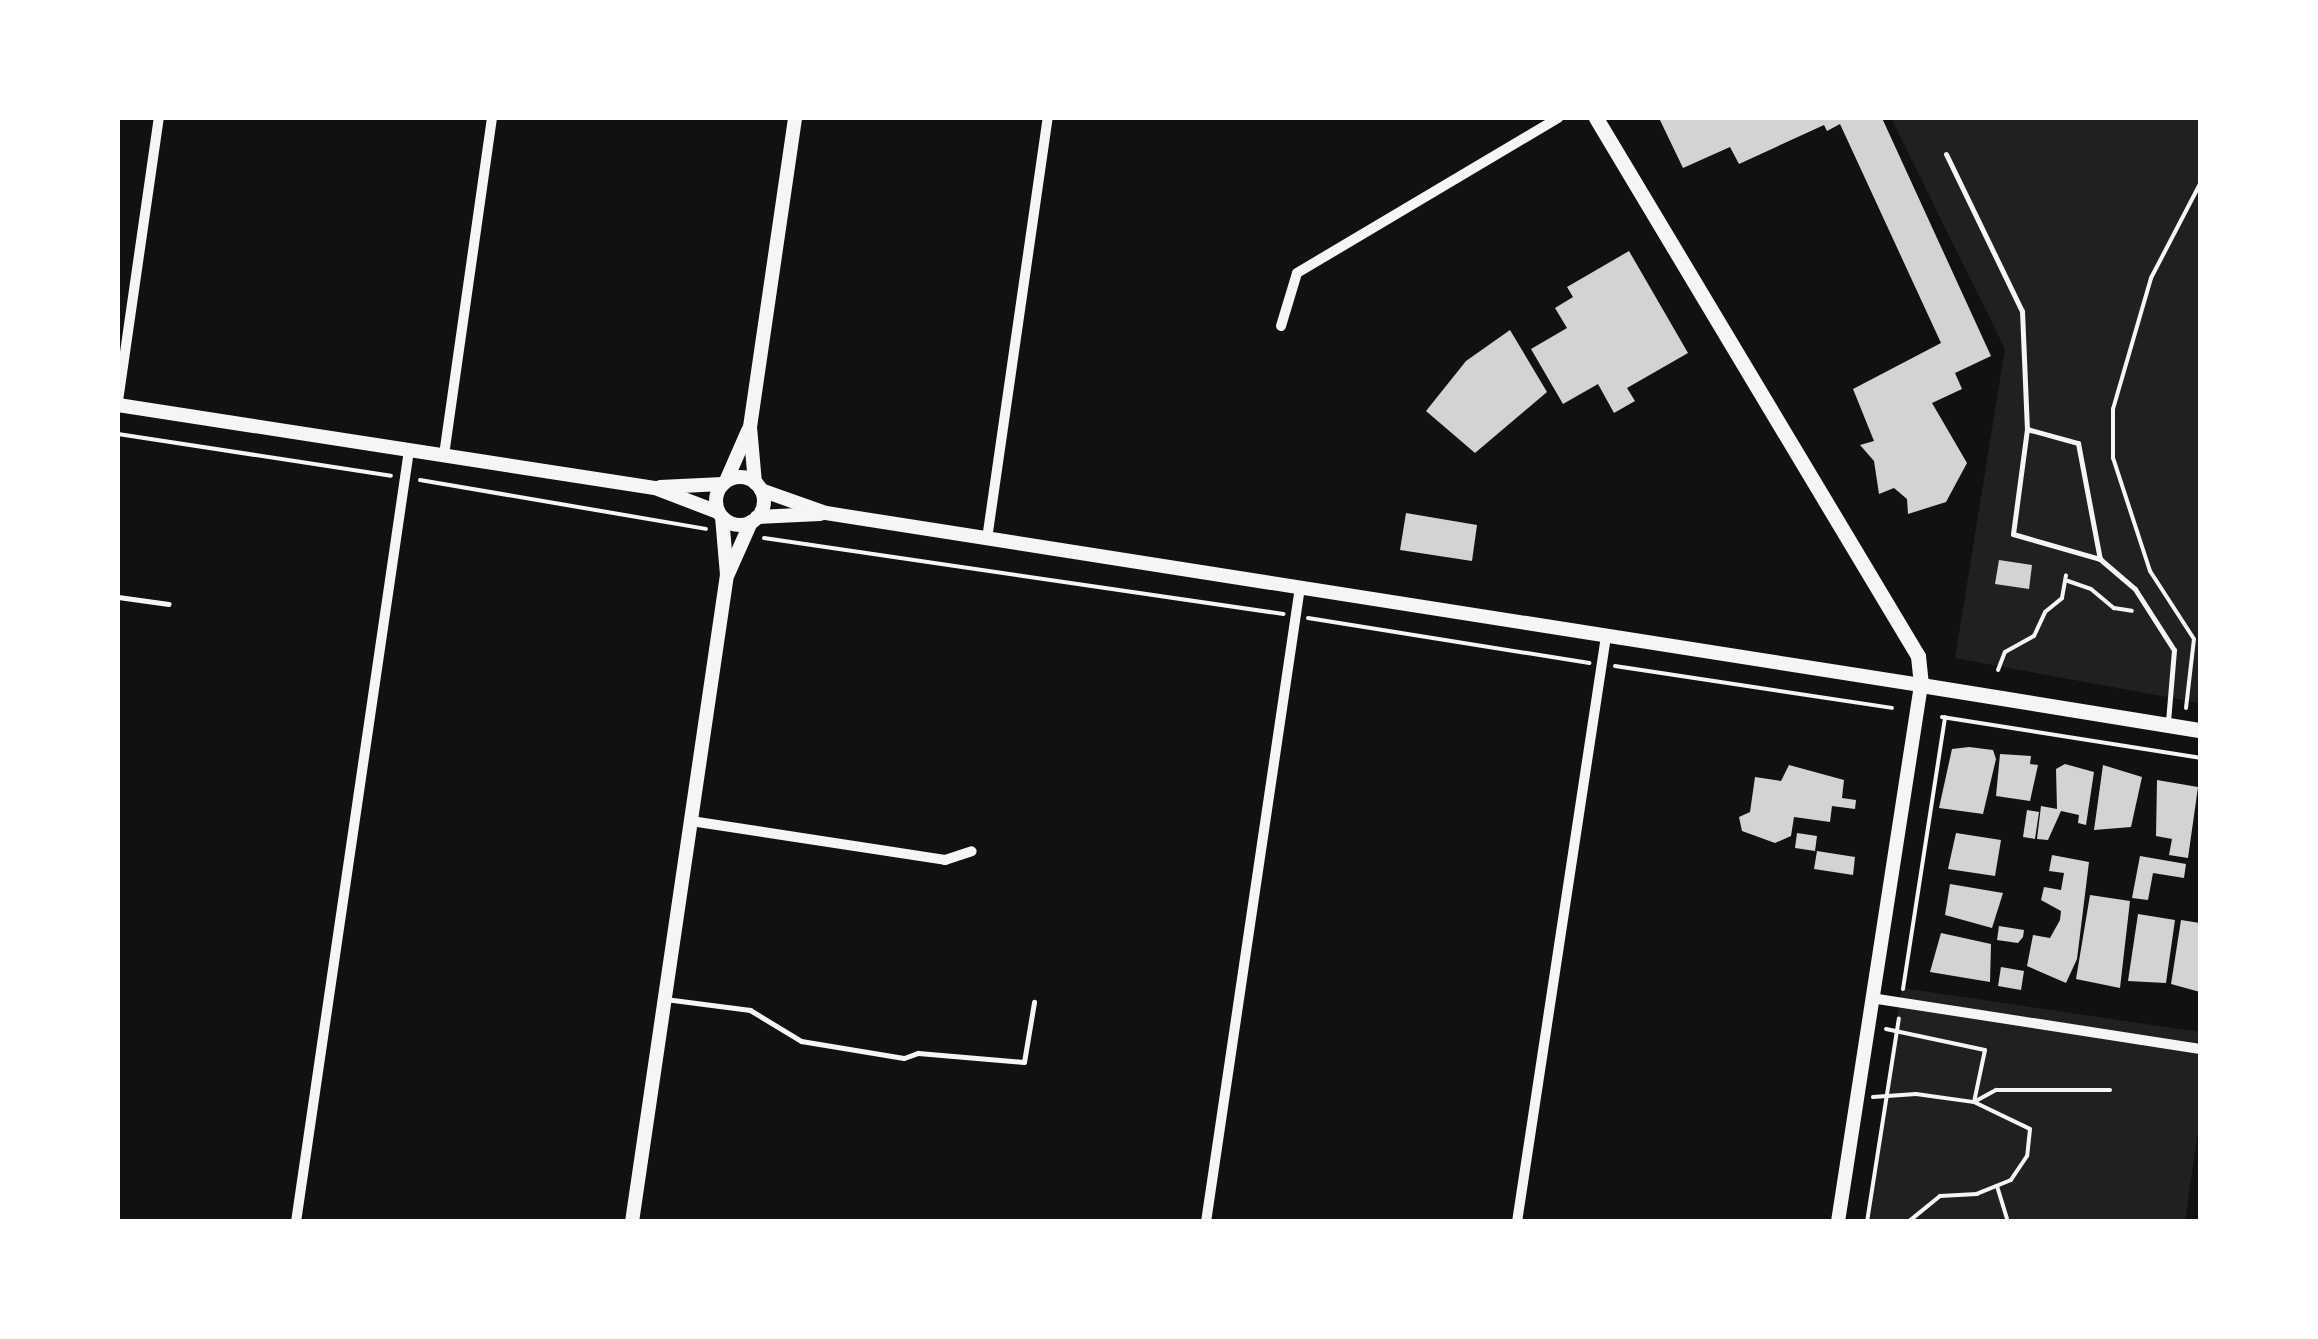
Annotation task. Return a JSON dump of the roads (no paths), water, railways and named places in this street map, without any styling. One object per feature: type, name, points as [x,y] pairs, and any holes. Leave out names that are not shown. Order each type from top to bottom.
[{"type":"main road","points":[[1596,118],[1918,656],[1920,686],[2184,728]]},
{"type":"street","points":[[159,118],[118,403],[655,488],[752,525],[826,514]]},
{"type":"street","points":[[444,455],[492,118]]},
{"type":"street","points":[[727,575],[752,525],[758,486],[750,427],[795,118]]},
{"type":"street","points":[[987,539],[1048,118]]},
{"type":"street","points":[[1280,326],[1298,273],[1558,118]]},
{"type":"street","points":[[632,1222],[727,575],[720,514],[724,482],[750,427]]},
{"type":"street","points":[[296,1222],[408,450]]},
{"type":"street","points":[[655,488],[724,482],[758,486],[826,514],[1920,686],[1838,1222]]},
{"type":"street","points":[[1206,1222],[1300,588]]},
{"type":"street","points":[[1517,1222],[1606,636]]},
{"type":"street","points":[[691,821],[945,860],[972,851]]},
{"type":"street","points":[[1872,998],[2200,1048]]},
{"type":"lane","points":[[1946,154],[2022,311],[2027,430],[2014,534],[2100,559],[2146,605],[2176,657],[2184,728]]},
{"type":"lane","points":[[2027,430],[2078,443],[2100,559]]},
{"type":"lane","points":[[118,596],[170,604]]},
{"type":"lane","points":[[665,999],[750,1010],[801,1041],[904,1058],[918,1052],[1024,1062],[1034,1002]]}]
